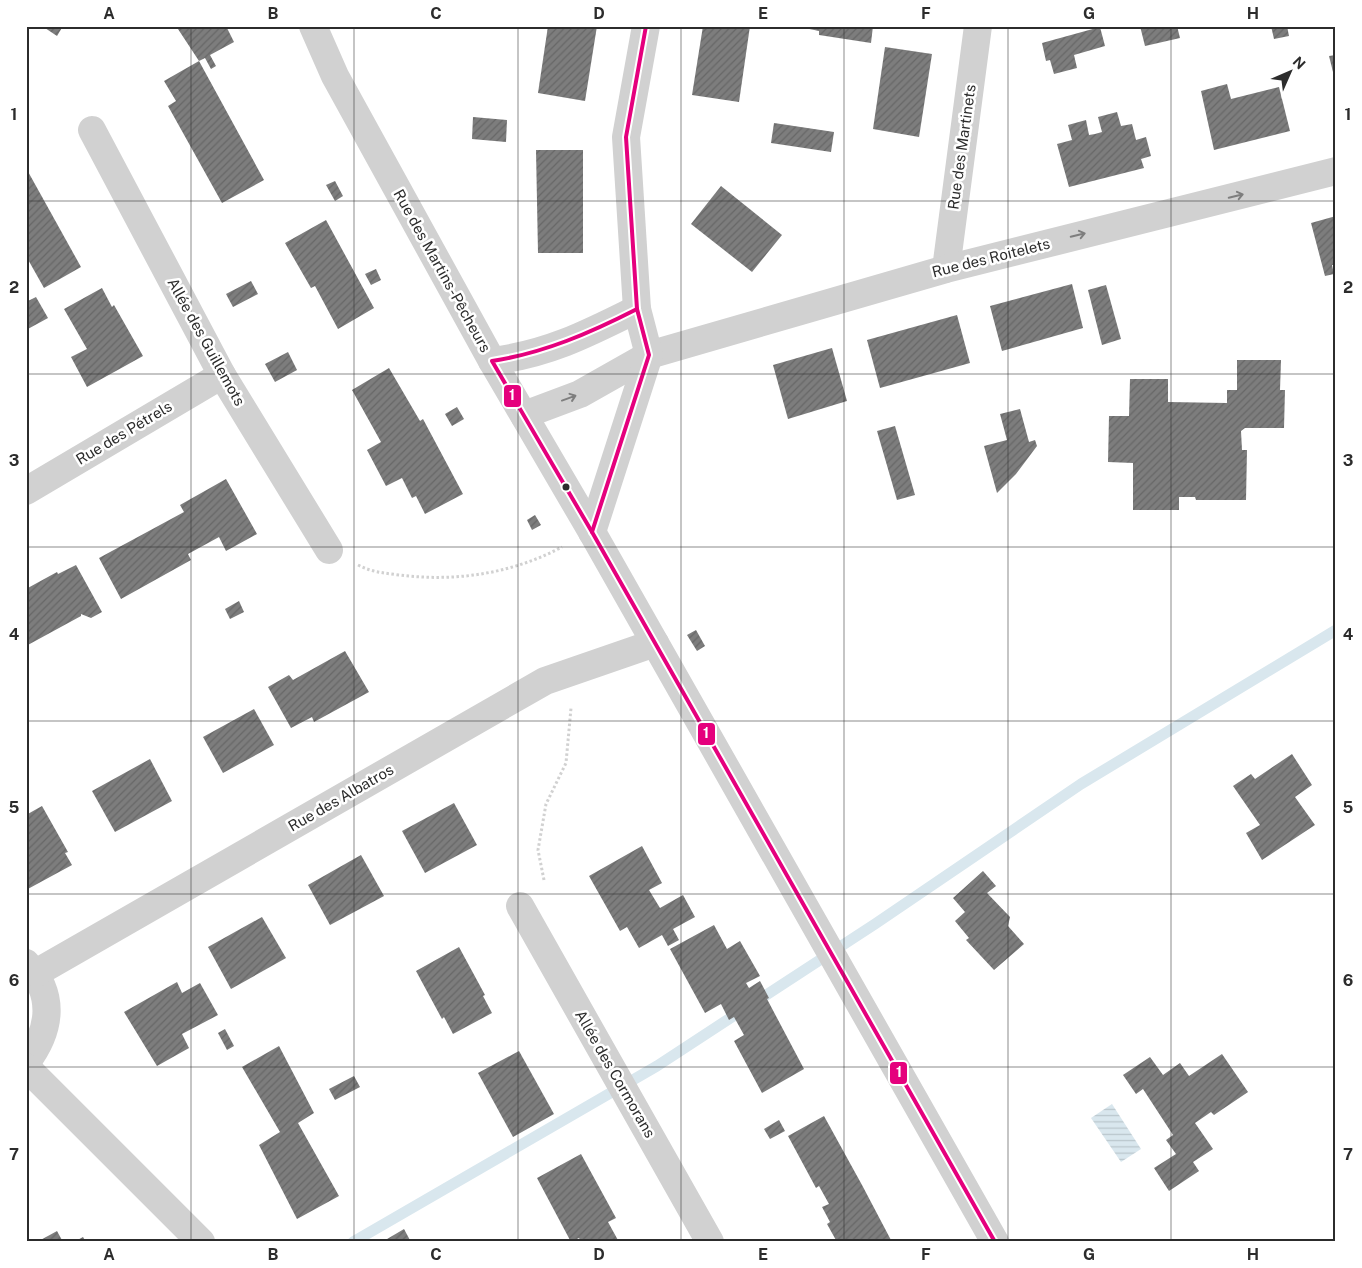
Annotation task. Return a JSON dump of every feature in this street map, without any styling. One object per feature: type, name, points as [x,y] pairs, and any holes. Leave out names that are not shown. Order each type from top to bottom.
[{"type":"street","name":"Rue des Martins-Pêcheurs","points":[[314,26],[335,76],[492,361],[592,532],[995,1242]]},
{"type":"street","points":[[592,532],[648,355],[637,309],[626,137],[646,26]]},
{"type":"street","name":"Rue des Martinets","points":[[946,268],[978,26]]},
{"type":"street","name":"Allée des Guillemots","points":[[92,130],[222,376],[329,550]]},
{"type":"street","name":"Rue des Roitelets","points":[[524,415],[580,394],[648,355],[946,268],[1336,171]]},
{"type":"street","points":[[492,361],[518,358],[577,339],[637,309]]},
{"type":"street","name":"Rue des Pétrels","points":[[26,491],[222,376]]},
{"type":"street","name":"Rue des Albatros","points":[[31,968],[545,681],[655,643]]},
{"type":"street","name":"Allée des Cormorans","points":[[520,906],[710,1242]]},
{"type":"street","points":[[26,1063],[39,1045],[45,1032],[47,1005],[31,968]]},
{"type":"street","points":[[26,1067],[201,1242]]},
{"type":"path","points":[[329,550],[369,571],[431,579],[503,571],[538,560],[592,532]]},
{"type":"path","points":[[520,906],[544,880],[538,850],[546,804],[566,763],[577,670]]},
{"type":"shaded area","points":[[1112,1104],[1141,1149],[1121,1162],[1091,1118]]},
{"type":"building","points":[[42,26],[63,26],[57,36]]},
{"type":"building","points":[[176,26],[226,26],[234,42],[210,55],[216,66],[211,69],[205,58],[199,61]]},
{"type":"building","points":[[548,26],[597,26],[585,101],[538,93]]},
{"type":"building","points":[[703,26],[750,26],[739,102],[692,95]]},
{"type":"building","points":[[795,26],[873,26],[871,43],[819,35],[819,31]]},
{"type":"building","points":[[1140,26],[1177,26],[1180,38],[1145,46]]},
{"type":"building","points":[[1271,26],[1287,26],[1289,36],[1274,39]]},
{"type":"building","points":[[1100,27],[1105,46],[1074,55],[1077,68],[1054,74],[1050,60],[1046,61],[1042,43]]},
{"type":"building","points":[[885,47],[932,54],[919,137],[873,129]]},
{"type":"building","points":[[1336,55],[1336,80],[1335,80],[1329,56]]},
{"type":"building","points":[[199,61],[264,180],[222,203],[168,106],[176,101],[164,81]]},
{"type":"building","points":[[1227,84],[1231,99],[1279,87],[1290,131],[1214,150],[1201,91]]},
{"type":"building","points":[[1117,112],[1121,126],[1132,124],[1136,140],[1146,137],[1151,156],[1141,159],[1144,168],[1069,187],[1057,144],[1072,140],[1068,125],[1086,120],[1089,135],[1095,134],[1102,132],[1098,117]]},
{"type":"building","points":[[473,117],[507,120],[506,142],[472,139]]},
{"type":"building","points":[[774,123],[834,132],[831,152],[771,143]]},
{"type":"building","points":[[536,150],[583,150],[583,253],[538,253]]},
{"type":"building","points":[[26,168],[81,267],[44,288],[26,256]]},
{"type":"building","points":[[335,181],[343,196],[335,201],[326,185]]},
{"type":"building","points":[[721,186],[782,235],[752,272],[691,224]]},
{"type":"building","points":[[1336,216],[1336,265],[1332,265],[1334,274],[1325,276],[1311,223]]},
{"type":"building","points":[[326,220],[374,308],[338,329],[315,286],[311,288],[285,243]]},
{"type":"building","points":[[376,269],[381,280],[371,285],[365,274]]},
{"type":"building","points":[[251,281],[258,294],[233,307],[226,294]]},
{"type":"building","points":[[1072,284],[1083,328],[1002,351],[990,306]]},
{"type":"building","points":[[1106,285],[1121,339],[1102,345],[1088,290]]},
{"type":"building","points":[[102,288],[143,356],[87,387],[71,357],[87,349],[64,309]]},
{"type":"building","points":[[36,297],[48,318],[26,330],[26,302]]},
{"type":"building","points":[[957,315],[970,363],[880,388],[867,340]]},
{"type":"building","points":[[832,348],[847,401],[788,419],[773,365]]},
{"type":"building","points":[[288,352],[297,370],[275,382],[265,364]]},
{"type":"building","points":[[1237,360],[1281,360],[1280,390],[1285,390],[1284,428],[1245,428],[1241,431],[1242,450],[1247,450],[1246,500],[1196,500],[1195,497],[1179,497],[1179,510],[1133,510],[1133,463],[1108,462],[1109,416],[1129,416],[1130,379],[1168,379],[1168,402],[1227,403],[1227,390],[1237,390]]},
{"type":"building","points":[[389,368],[420,421],[423,419],[463,494],[425,514],[416,496],[412,498],[402,478],[386,486],[367,450],[381,442],[352,390]]},
{"type":"building","points":[[457,407],[464,419],[452,426],[445,414]]},
{"type":"building","points":[[1020,409],[1029,442],[1035,440],[1037,446],[1016,474],[997,493],[984,446],[1007,440],[1000,414]]},
{"type":"building","points":[[895,426],[915,495],[897,500],[877,431]]},
{"type":"building","points":[[226,479],[257,534],[226,551],[219,537],[188,554],[191,560],[121,599],[99,558],[184,512],[180,505]]},
{"type":"building","points":[[535,515],[541,525],[532,530],[527,520]]},
{"type":"building","points":[[76,565],[102,612],[91,618],[81,614],[81,616],[26,646],[26,589],[57,572],[58,574]]},
{"type":"building","points":[[239,601],[244,612],[230,619],[225,609]]},
{"type":"building","points":[[696,630],[705,646],[697,651],[687,635]]},
{"type":"building","points":[[345,651],[369,692],[314,722],[312,717],[291,728],[268,687],[289,675],[293,680]]},
{"type":"building","points":[[254,709],[274,745],[223,773],[203,737]]},
{"type":"building","points":[[1292,754],[1312,785],[1295,797],[1315,825],[1262,860],[1246,833],[1260,825],[1233,786],[1251,774],[1255,779]]},
{"type":"building","points":[[150,759],[172,801],[115,832],[92,791]]},
{"type":"building","points":[[454,803],[477,845],[425,873],[402,831]]},
{"type":"building","points":[[42,806],[68,852],[65,853],[72,865],[26,890],[26,815]]},
{"type":"building","points":[[642,846],[662,883],[649,890],[660,908],[683,895],[695,917],[673,929],[679,940],[668,946],[662,935],[639,948],[627,927],[620,931],[589,876]]},
{"type":"building","points":[[361,855],[384,896],[330,925],[308,885]]},
{"type":"building","points":[[983,871],[996,886],[987,893],[1010,917],[1008,926],[1024,944],[994,970],[966,940],[969,938],[955,921],[965,912],[953,898]]},
{"type":"building","points":[[262,917],[286,958],[231,989],[208,947]]},
{"type":"building","points":[[714,925],[727,949],[740,941],[760,976],[746,983],[749,988],[760,981],[769,998],[767,999],[804,1069],[762,1093],[734,1041],[744,1035],[734,1017],[729,1020],[721,1004],[705,1013],[670,949]]},
{"type":"building","points":[[459,947],[485,995],[483,996],[492,1013],[453,1034],[444,1017],[442,1019],[416,971]]},
{"type":"building","points":[[177,982],[182,993],[200,983],[218,1015],[182,1034],[189,1048],[157,1066],[124,1012]]},
{"type":"building","points":[[225,1029],[234,1046],[227,1050],[218,1033]]},
{"type":"building","points":[[279,1046],[314,1113],[298,1123],[339,1196],[297,1219],[259,1145],[280,1132],[242,1067]]},
{"type":"building","points":[[519,1051],[554,1114],[513,1137],[478,1073]]},
{"type":"building","points":[[1222,1054],[1248,1092],[1214,1115],[1211,1112],[1195,1123],[1213,1149],[1193,1162],[1199,1171],[1169,1191],[1154,1168],[1176,1154],[1166,1140],[1173,1135],[1143,1089],[1136,1094],[1123,1075],[1150,1057],[1163,1075],[1180,1063],[1189,1076]]},
{"type":"building","points":[[354,1076],[360,1087],[335,1100],[329,1089]]},
{"type":"building","points":[[824,1116],[892,1242],[837,1242],[827,1224],[830,1222],[822,1207],[829,1204],[819,1186],[816,1188],[788,1136]]},
{"type":"building","points":[[779,1120],[785,1131],[770,1139],[764,1129]]},
{"type":"building","points":[[581,1154],[616,1218],[608,1222],[619,1242],[581,1242],[579,1238],[571,1242],[537,1178]]},
{"type":"building","points":[[404,1229],[411,1242],[382,1242]]},
{"type":"building","points":[[57,1231],[63,1242],[37,1242]]},
{"type":"building","points":[[83,1237],[86,1242],[74,1242]]},
{"type":"waterway","points":[[754,1003],[875,924],[1081,784],[1336,630]]},
{"type":"waterway","points":[[353,1242],[657,1066],[741,1011]]},
{"type":"transit line","name":"1","points":[[592,532],[649,355],[637,309],[626,137],[646,26]]},
{"type":"transit line","name":"1","points":[[637,309],[566,341],[530,353],[492,361],[592,532],[995,1242]]}]
